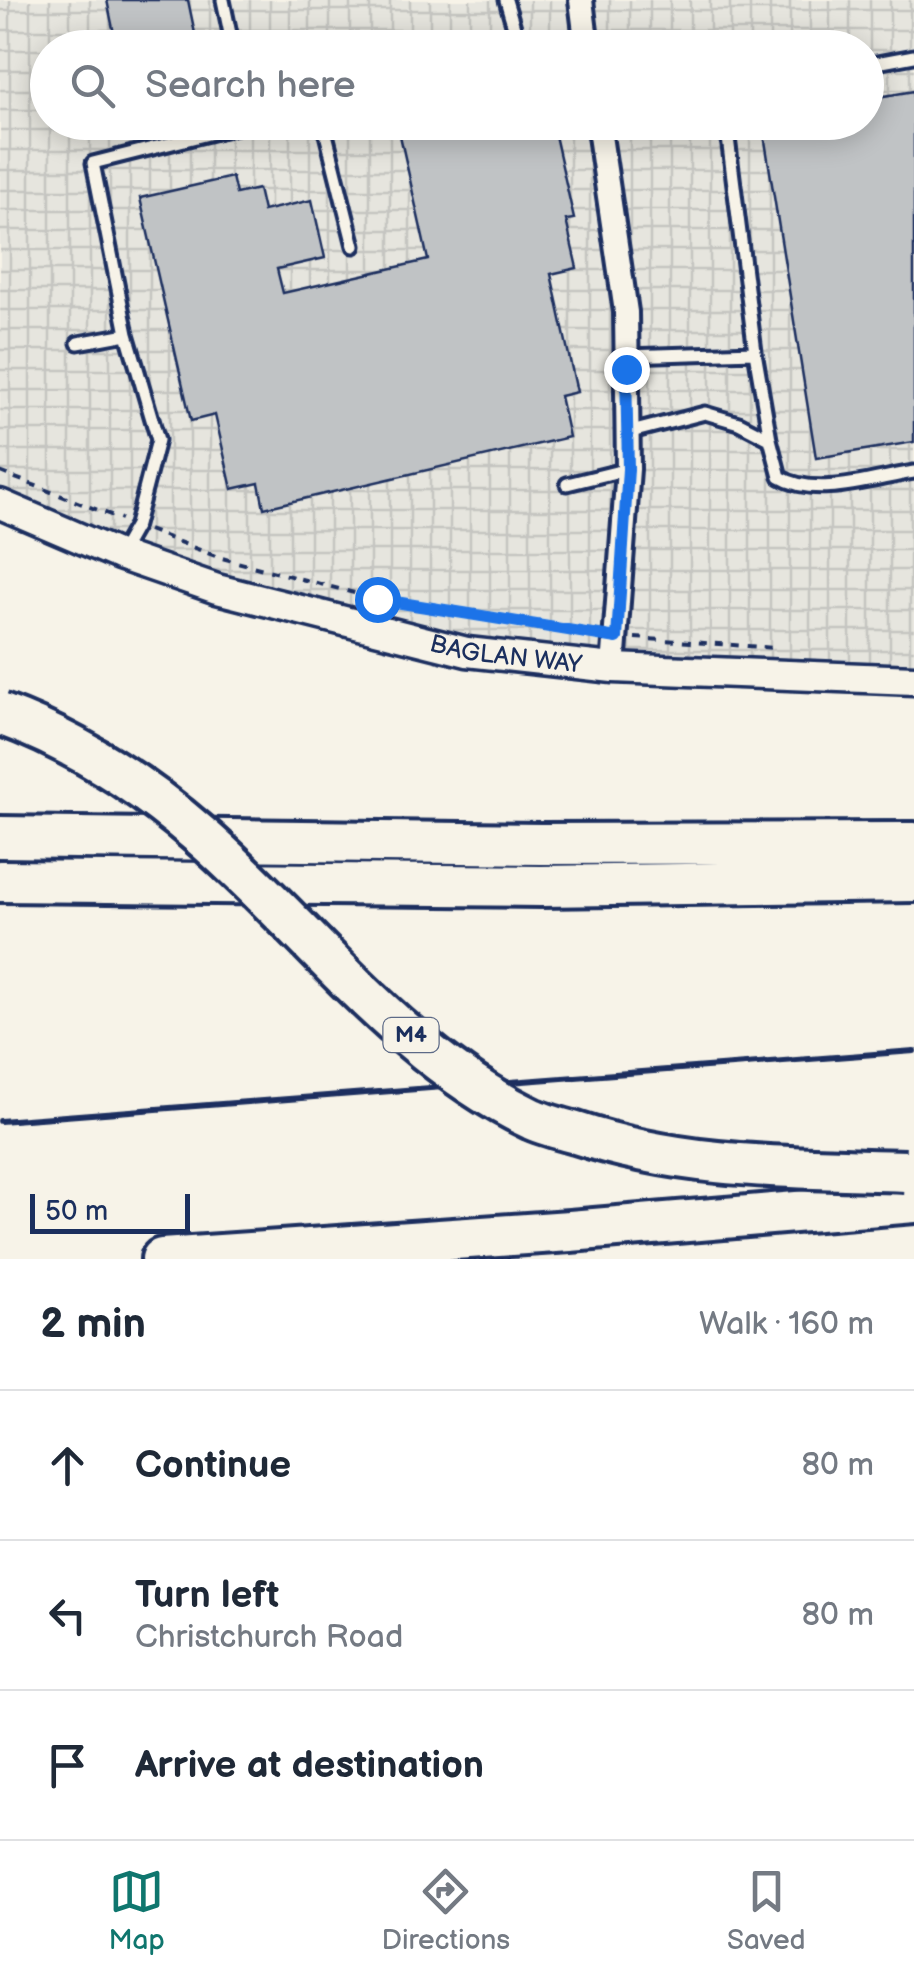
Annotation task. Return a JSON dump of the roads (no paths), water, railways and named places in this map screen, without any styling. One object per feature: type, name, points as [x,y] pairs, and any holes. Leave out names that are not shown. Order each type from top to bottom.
[{"type":"highway","name":"M4","points":[[0,714],[52,733],[128,780],[200,835],[366,997],[458,1075],[533,1120],[628,1151],[714,1164],[911,1181]]},
{"type":"highway","points":[[0,837],[541,844],[914,843]]},
{"type":"highway","points":[[0,880],[541,886],[914,880]]},
{"type":"highway","name":"M4","points":[[162,1259],[570,1231],[911,1181]]},
{"type":"street","points":[[580,0],[585,30]]},
{"type":"street","points":[[601,140],[626,312],[628,469],[613,668]]},
{"type":"street","name":"BAGLAN WAY","points":[[0,504],[218,590],[466,652],[613,668],[914,680]]},
{"type":"lane","points":[[223,0],[229,30]]},
{"type":"lane","points":[[506,0],[515,30]]},
{"type":"lane","points":[[884,62],[914,56]]},
{"type":"lane","points":[[119,554],[136,525],[158,440],[128,334],[92,163],[184,140]]},
{"type":"lane","points":[[328,140],[354,246]]},
{"type":"lane","points":[[728,140],[756,352],[780,477],[797,487],[914,472]]},
{"type":"lane","points":[[78,343],[128,334]]},
{"type":"lane","points":[[626,356],[756,352]]},
{"type":"lane","points":[[627,433],[705,412],[770,439]]},
{"type":"lane","points":[[567,484],[628,469]]},
{"type":"railway","points":[[0,1121],[914,1051]]}]
